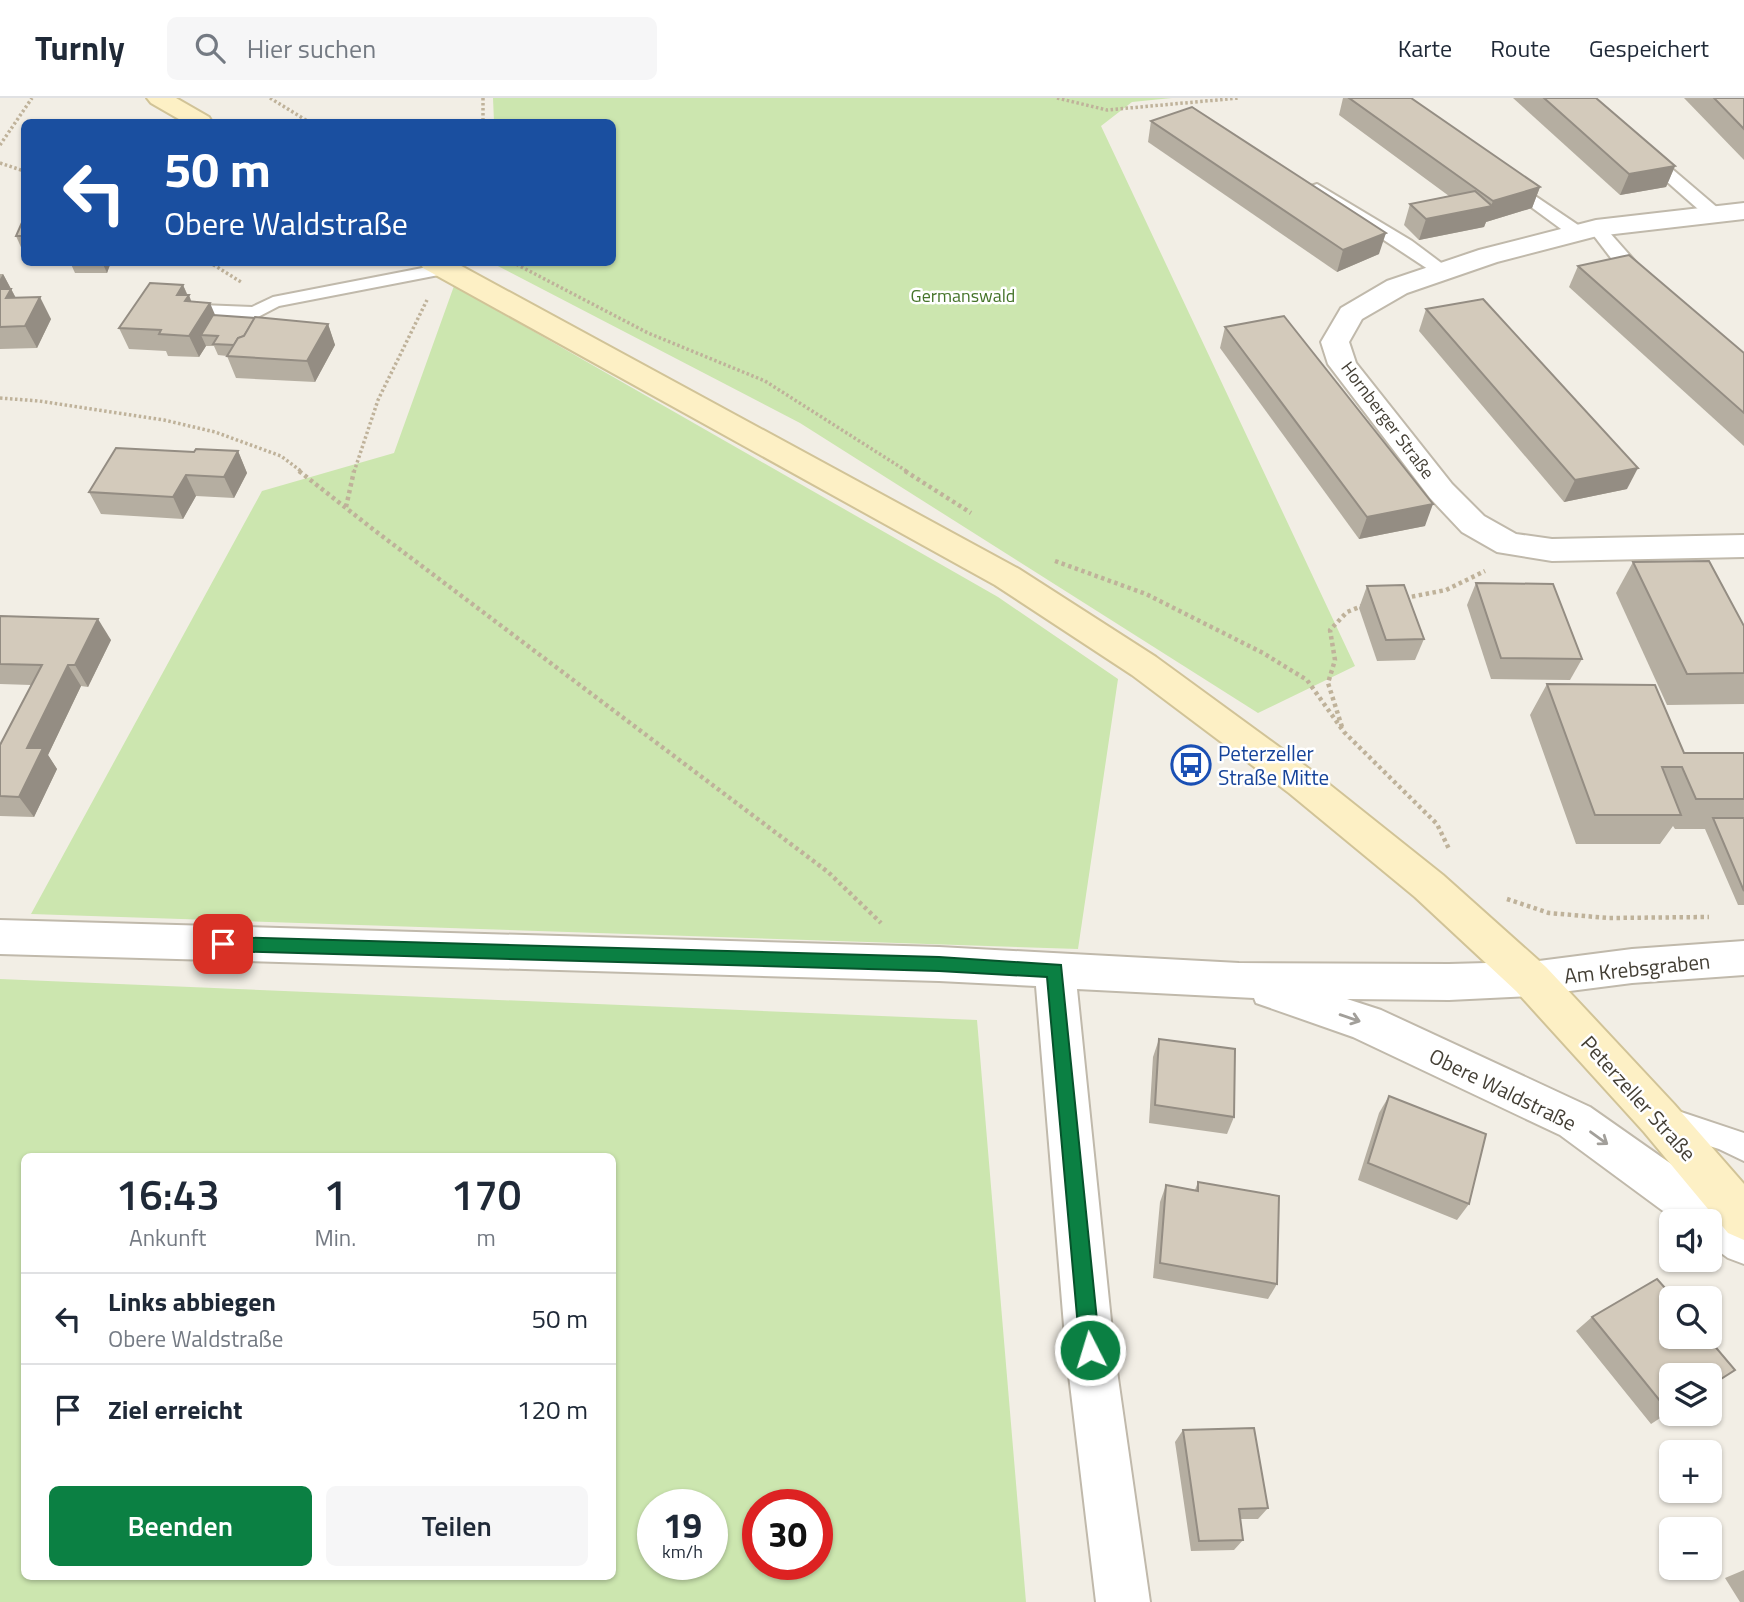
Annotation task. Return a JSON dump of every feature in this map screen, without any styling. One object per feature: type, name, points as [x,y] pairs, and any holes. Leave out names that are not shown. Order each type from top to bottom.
[{"type":"main road","points":[[159,98],[195,119]]},
{"type":"main road","name":"Peterzeller Straße","points":[[438,266],[1007,577],[1110,644],[1302,783],[1429,886],[1531,979],[1659,1118],[1744,1218]]},
{"type":"street","name":"Hornberger Straße","points":[[1744,211],[1587,230],[1488,256],[1398,287],[1351,314],[1335,342],[1342,364],[1441,491],[1473,524],[1508,544],[1552,550],[1744,546]]},
{"type":"street","name":"Obere Waldstraße","points":[[0,937],[939,964],[1239,980],[1449,982],[1531,979]]},
{"type":"street","name":"Am Krebsgraben","points":[[1531,979],[1632,966],[1744,958]]},
{"type":"street","points":[[1055,970],[1090,1350],[1123,1602]]},
{"type":"street","name":"Obere Waldstraße","points":[[1239,980],[1366,1023],[1575,1121],[1744,1242]]},
{"type":"lane","points":[[1629,140],[1713,213]]},
{"type":"lane","points":[[1493,173],[1587,230],[1659,296]]},
{"type":"lane","points":[[1301,179],[1406,244],[1443,271]]},
{"type":"lane","points":[[201,310],[256,313],[273,302],[438,266]]},
{"type":"lane","points":[[1659,1118],[1726,1138],[1744,1148]]},
{"type":"path","points":[[0,145],[32,98]]},
{"type":"path","points":[[271,98],[304,119]]},
{"type":"path","points":[[483,98],[483,119]]},
{"type":"path","points":[[1058,98],[1107,110],[1239,98]]},
{"type":"path","points":[[0,163],[21,170]]},
{"type":"path","points":[[346,507],[352,473],[390,369],[438,266]]},
{"type":"path","points":[[0,398],[39,401],[163,420],[215,432],[281,456],[828,872],[883,925]]},
{"type":"path","points":[[1397,599],[1446,590],[1469,579],[1491,568],[1508,544]]},
{"type":"path","points":[[1344,732],[1328,683],[1335,660],[1331,629],[1347,612],[1373,604]]},
{"type":"path","points":[[1501,897],[1549,913],[1608,918],[1717,917]]},
{"type":"green space","name":"Germanswald","points":[[493,98],[1172,98],[1132,102],[1101,126],[1355,666],[1258,713],[800,423],[498,266],[616,266],[616,119],[494,119]]},
{"type":"green space","points":[[454,286],[998,597],[1118,679],[1078,949],[31,914],[262,491],[394,453]]},
{"type":"green space","points":[[0,979],[977,1020],[1026,1602],[0,1602]]},
{"type":"building","points":[[1349,98],[1411,98],[1540,187],[1493,201]]},
{"type":"building","points":[[1544,98],[1596,98],[1675,166],[1629,174]]},
{"type":"building","points":[[1714,98],[1744,98],[1744,129]]},
{"type":"building","points":[[1192,107],[1386,233],[1343,250],[1151,121]]},
{"type":"building","points":[[1475,191],[1492,206],[1426,219],[1410,204]]},
{"type":"building","points":[[1629,255],[1744,353],[1744,413],[1578,266]]},
{"type":"building","points":[[150,283],[183,285],[177,295],[189,295],[185,301],[210,303],[189,336],[159,334],[161,330],[119,328]]},
{"type":"building","points":[[0,289],[11,289],[6,298],[40,297],[25,326],[0,327]]},
{"type":"building","points":[[1483,299],[1638,468],[1575,480],[1426,309]]},
{"type":"building","points":[[213,315],[255,318],[244,336],[238,338],[234,345],[213,344],[218,336],[201,335]]},
{"type":"building","points":[[1284,316],[1433,504],[1367,517],[1225,327]]},
{"type":"building","points":[[255,317],[328,324],[307,361],[227,356],[238,338],[244,336]]},
{"type":"building","points":[[116,448],[238,451],[224,477],[186,475],[173,497],[89,492]]},
{"type":"building","points":[[1709,561],[1744,626],[1744,673],[1687,674],[1633,562]]},
{"type":"building","points":[[1476,583],[1553,584],[1582,659],[1501,658]]},
{"type":"building","points":[[1404,585],[1424,639],[1386,640],[1367,586]]},
{"type":"building","points":[[0,616],[98,619],[75,665],[68,665],[27,748],[43,748],[19,797],[0,796],[0,745],[42,665],[0,664]]},
{"type":"building","points":[[1547,684],[1655,685],[1684,753],[1744,753],[1744,799],[1696,799],[1682,767],[1662,767],[1681,815],[1595,815]]},
{"type":"building","points":[[1713,818],[1744,818],[1744,891]]},
{"type":"building","points":[[1159,1039],[1235,1049],[1234,1117],[1155,1105]]},
{"type":"building","points":[[1389,1096],[1486,1134],[1469,1204],[1368,1163]]},
{"type":"building","points":[[1198,1182],[1279,1196],[1277,1284],[1160,1263],[1166,1185],[1198,1191]]},
{"type":"building","points":[[1657,1279],[1663,1286],[1659,1286],[1659,1349],[1717,1349],[1735,1370],[1722,1378],[1722,1363],[1659,1363],[1659,1400],[1592,1317]]},
{"type":"building","points":[[1254,1428],[1268,1508],[1239,1509],[1243,1540],[1199,1541],[1183,1430]]},
{"type":"place","name":"Peterzeller Straße Mitte","points":[[1191,765]]},
{"type":"route","points":[[223,944],[939,964],[1055,970],[1090,1350]]}]
